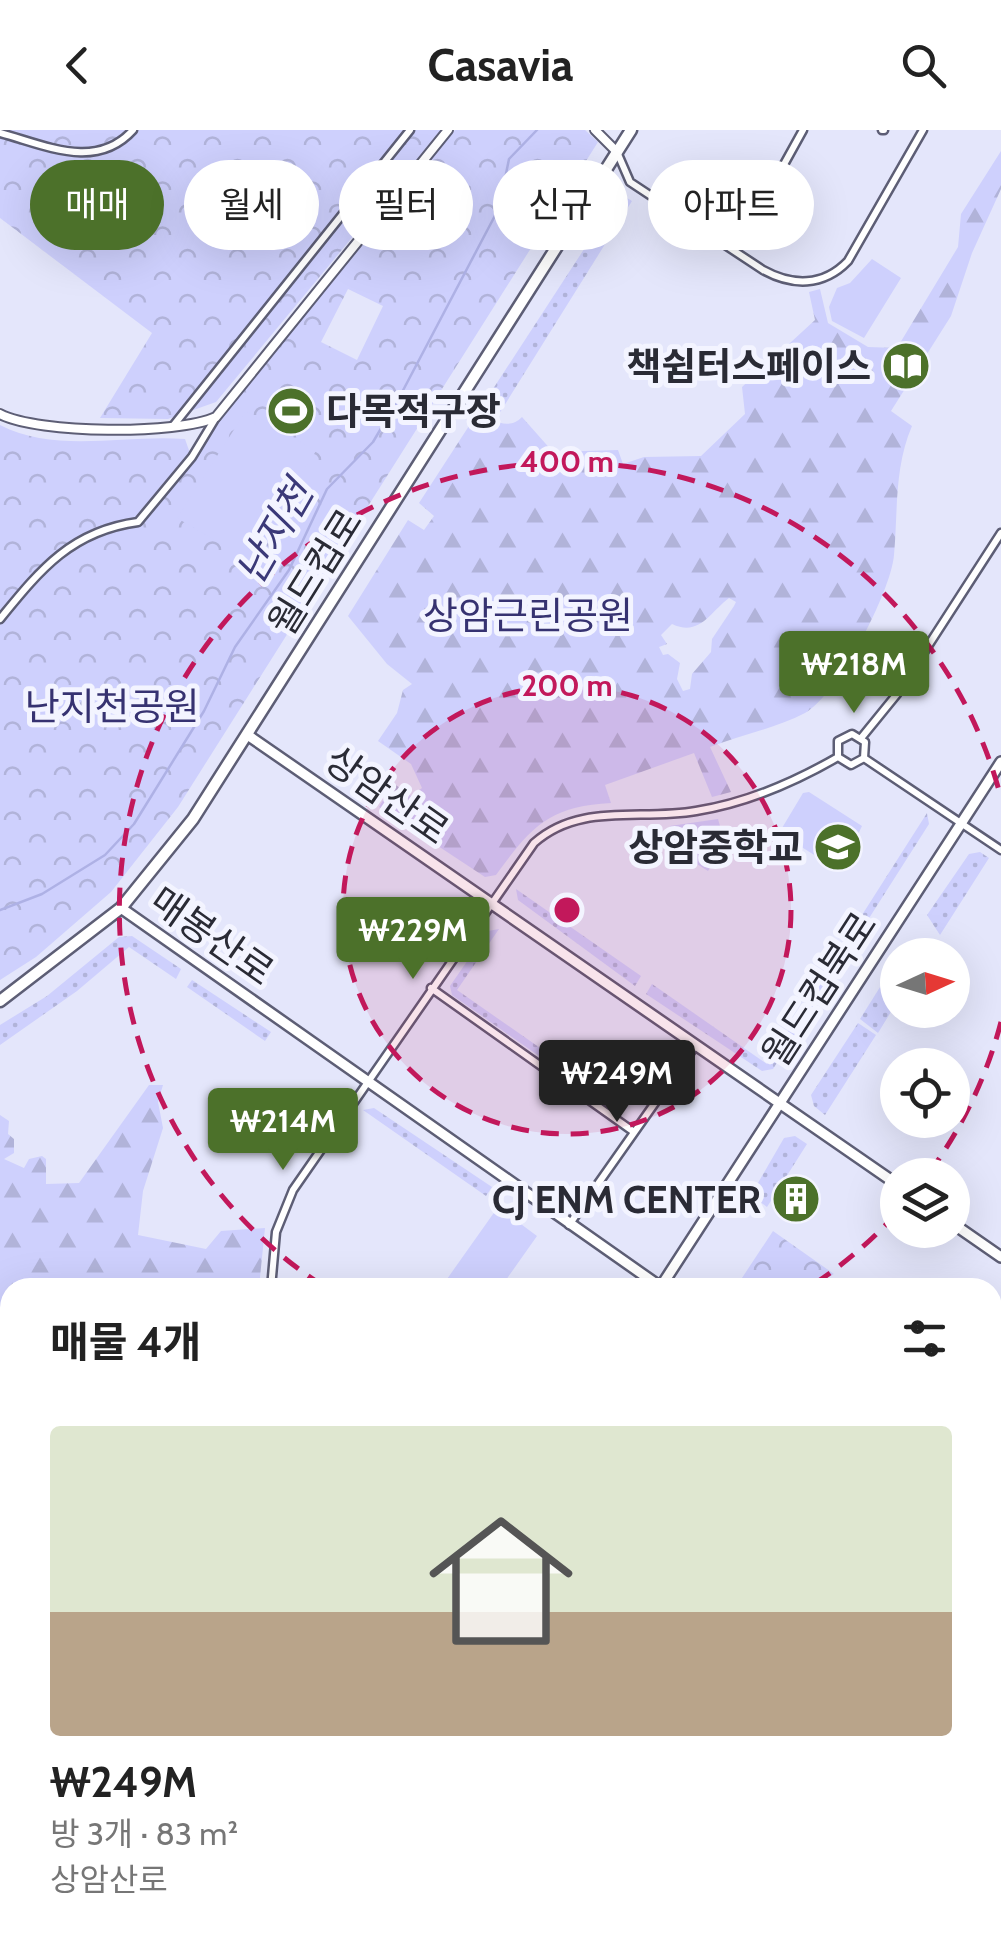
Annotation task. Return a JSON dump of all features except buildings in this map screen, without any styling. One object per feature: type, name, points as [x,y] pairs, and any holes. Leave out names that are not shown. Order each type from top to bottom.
[{"type":"main road","name":"월드컵로","points":[[0,1001],[121,908],[193,818],[249,736],[631,130]]},
{"type":"main road","name":"상암산로","points":[[249,736],[880,1173]]},
{"type":"main road","name":"월드컵북로","points":[[667,1278],[1001,762]]},
{"type":"main road","name":"매봉산로","points":[[121,908],[648,1278]]},
{"type":"main road","points":[[970,1236],[1001,1258]]},
{"type":"street","points":[[0,133],[73,153],[99,153],[132,130]]},
{"type":"street","points":[[172,426],[410,130]]},
{"type":"street","points":[[0,619],[38,569],[64,551],[120,524],[138,522],[192,457],[216,417],[448,130]]},
{"type":"street","points":[[786,160],[803,130]]},
{"type":"street","points":[[598,132],[617,152],[630,182],[762,270],[784,279],[810,282],[834,274],[848,262],[924,130]]},
{"type":"street","points":[[0,414],[26,423],[84,429],[198,425],[216,417]]},
{"type":"street","points":[[862,737],[897,694],[1001,533]]},
{"type":"street","points":[[842,737],[862,737],[867,747],[864,758],[851,765],[838,757],[836,746],[842,737]]},
{"type":"street","points":[[271,1278],[283,1210],[365,1082],[534,843],[557,825],[586,816],[670,815],[724,805],[790,783],[838,757]]},
{"type":"street","points":[[864,758],[1001,850]]},
{"type":"street","points":[[431,988],[634,1132]]},
{"type":"street","points":[[569,1225],[695,1046]]},
{"type":"green space","points":[[0,130],[441,130],[416,160],[339,160],[342,250],[216,402],[168,419],[100,418],[152,333],[42,250],[164,250],[164,160],[30,160],[30,241],[0,218]]},
{"type":"green space","name":"난지천공원","points":[[455,130],[585,130],[598,142],[587,160],[493,160],[493,250],[530,250],[178,807],[111,892],[36,957],[0,980],[0,425],[22,434],[67,441],[185,439],[191,456],[216,417],[355,250],[473,250],[473,160],[430,160]],"holes":[[[348,289],[383,306],[357,360],[321,342]]]},
{"type":"green space","name":"상암근린공원","points":[[1001,151],[1001,189],[972,253],[951,316],[891,411],[912,426],[902,458],[891,572],[873,617],[846,665],[818,703],[794,718],[710,747],[731,792],[712,797],[694,753],[605,785],[611,803],[572,809],[543,822],[496,875],[485,877],[379,807],[393,783],[411,796],[422,788],[411,764],[378,741],[397,713],[403,690],[412,684],[387,664],[348,616],[408,520],[424,530],[434,516],[419,503],[478,412],[506,424],[522,417],[553,452],[618,450],[623,464],[644,457],[701,456],[745,414],[742,387],[815,320],[809,292],[820,289],[828,323],[868,347],[897,348],[958,247],[961,214]],"holes":[[[729,598],[736,602],[712,639],[711,652],[692,674],[690,689],[683,691],[677,679],[680,663],[668,654],[663,655],[659,647],[667,644],[661,635],[672,624],[697,625]]]},
{"type":"green space","points":[[583,250],[601,250],[494,422],[478,412]]},
{"type":"green space","points":[[872,259],[901,278],[864,338],[832,321],[829,307],[837,288],[850,283]]},
{"type":"green space","points":[[246,411],[316,451],[246,558],[177,518]]},
{"type":"green space","points":[[809,792],[862,826],[840,871],[779,833],[803,793]]},
{"type":"green space","points":[[927,813],[929,824],[773,1069],[762,1071],[646,994],[652,984],[767,1064]]},
{"type":"green space","points":[[718,819],[725,844],[708,871],[673,849],[670,826]]},
{"type":"green space","points":[[980,852],[989,858],[940,935],[927,915],[969,854]]},
{"type":"green space","points":[[516,889],[641,976],[635,986],[518,900]]},
{"type":"green space","points":[[499,929],[457,990],[573,1071],[569,1077],[452,995],[450,986],[488,931]]},
{"type":"green space","points":[[132,936],[181,969],[176,979],[129,947],[77,991],[0,1045],[0,1025],[47,996],[119,937]]},
{"type":"green space","points":[[192,980],[271,1032],[265,1041],[187,987]]},
{"type":"green space","points":[[880,987],[878,1033],[860,1019]]},
{"type":"green space","points":[[858,1023],[876,1035],[825,1115],[814,1106],[811,1095]]},
{"type":"green space","points":[[149,1085],[163,1085],[158,1102],[163,1128],[143,1191],[138,1235],[206,1249],[221,1231],[265,1228],[260,1278],[0,1278],[0,1115],[9,1121],[8,1134],[14,1139],[14,1153],[4,1159],[24,1168],[29,1159],[42,1156],[46,1159],[46,1184],[79,1183]]},
{"type":"green space","points":[[374,1108],[492,1187],[486,1196],[363,1110]]},
{"type":"green space","points":[[795,1136],[807,1144],[767,1207],[751,1195],[784,1138]]},
{"type":"green space","points":[[498,1207],[537,1236],[507,1278],[448,1278]]},
{"type":"green space","points":[[773,1231],[834,1274],[827,1278],[742,1278]]},
{"type":"waterway","name":"난지천","points":[[0,910],[42,894],[105,855],[134,824],[204,711],[235,647],[289,570],[327,489],[373,442],[399,398],[499,208],[509,159],[537,130]]},
{"type":"place","name":"책쉼터스페이스","points":[[906,366]]},
{"type":"place","name":"다목적구장","points":[[291,411]]},
{"type":"place","name":"상암중학교","points":[[838,847]]},
{"type":"place","name":"CJ ENM CENTER","points":[[796,1199]]}]
